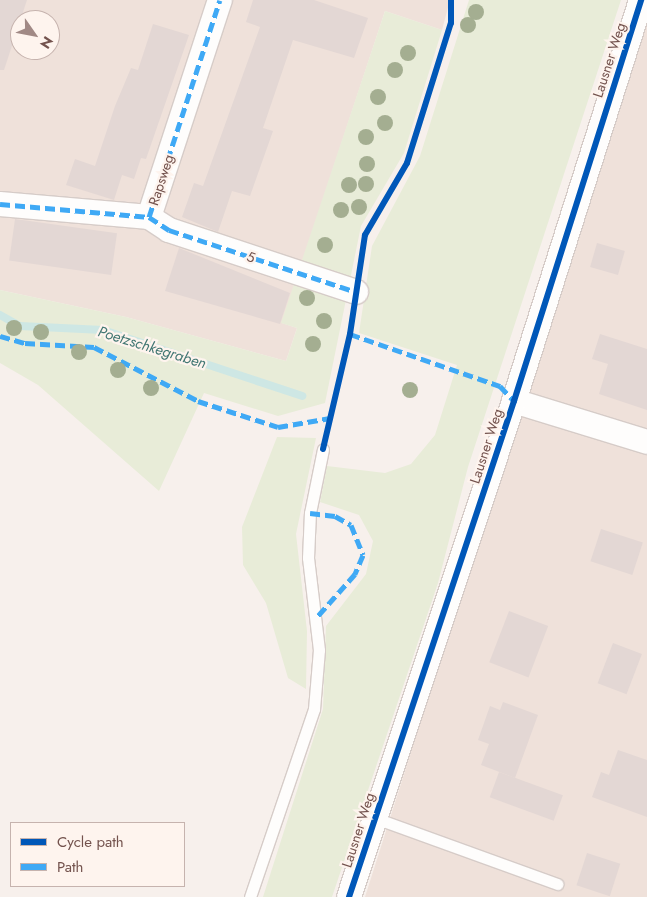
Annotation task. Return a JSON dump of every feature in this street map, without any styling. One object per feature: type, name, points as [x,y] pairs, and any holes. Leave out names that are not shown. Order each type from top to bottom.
[{"type":"street","name":"Rapsweg","points":[[0,204],[149,217],[220,0]]},
{"type":"street","name":"Lausner Weg","points":[[348,897],[514,401],[641,0]]},
{"type":"street","name":"5","points":[[149,217],[169,230],[356,292]]},
{"type":"street","points":[[514,401],[647,442]]},
{"type":"lane","points":[[250,897],[314,709],[319,650],[308,558],[310,513],[324,449]]},
{"type":"lane","points":[[375,818],[557,884]]},
{"type":"shaded area","points":[[0,0],[450,0],[442,30],[385,11],[282,323],[297,328],[286,361],[126,317],[0,290]]},
{"type":"shaded area","points":[[647,14],[647,897],[365,897],[529,381]]},
{"type":"green space","points":[[469,0],[621,0],[468,467],[438,583],[332,897],[263,897],[323,709],[326,626],[366,574],[373,541],[359,515],[320,502],[327,466],[385,473],[411,464],[435,435],[457,365],[359,333],[372,246],[420,156]]},
{"type":"green space","points":[[385,11],[442,30],[404,153],[361,226],[325,403],[278,416],[204,393],[159,491],[38,385],[0,363],[0,290],[126,317],[286,361],[297,328],[281,323]]},
{"type":"green space","points":[[277,437],[316,438],[296,534],[307,631],[306,689],[288,678],[266,603],[243,565],[242,527]]},
{"type":"building","points":[[0,0],[27,0],[24,10],[10,10],[10,52],[4,70],[0,70]]},
{"type":"building","points":[[253,0],[314,0],[368,18],[354,58],[293,40],[263,128],[273,131],[250,196],[232,191],[218,232],[182,217],[194,183],[203,186],[260,27],[246,22]]},
{"type":"building","points":[[153,24],[189,35],[146,159],[141,158],[134,179],[122,175],[114,200],[66,185],[75,159],[95,166],[115,106],[131,68],[138,70]]},
{"type":"building","points":[[15,219],[117,233],[111,275],[9,261]]},
{"type":"building","points":[[597,243],[625,251],[618,275],[590,267]]},
{"type":"building","points":[[179,248],[290,293],[280,324],[165,291]]},
{"type":"building","points":[[600,334],[647,349],[647,410],[599,394],[608,364],[592,359]]},
{"type":"building","points":[[601,529],[643,543],[632,575],[590,561]]},
{"type":"building","points":[[509,611],[548,626],[529,677],[489,662]]},
{"type":"building","points":[[613,643],[642,654],[627,694],[598,683]]},
{"type":"building","points":[[503,702],[538,715],[515,778],[481,765],[489,744],[478,740],[490,706],[500,710]]},
{"type":"building","points":[[618,750],[647,760],[647,817],[592,797],[601,772],[609,775]]},
{"type":"building","points":[[499,772],[563,795],[554,821],[490,797]]},
{"type":"building","points":[[587,853],[620,864],[610,896],[576,885]]},
{"type":"waterway","name":"Poetzschkegraben","points":[[0,315],[20,326],[103,330],[302,396]]},
{"type":"marked path","points":[[149,217],[220,0]]},
{"type":"marked path","points":[[0,204],[149,217],[169,230],[356,292]]},
{"type":"marked path","points":[[350,334],[500,386],[514,401]]},
{"type":"marked path","points":[[0,336],[25,343],[94,347],[198,401],[278,427],[330,418]]},
{"type":"marked path","points":[[310,513],[335,516],[351,525],[363,555],[355,574],[317,617]]},
{"type":"cycle path","points":[[323,449],[350,334],[365,235],[407,163],[451,23],[451,0]]},
{"type":"cycle path","points":[[349,897],[514,401],[641,0]]}]
